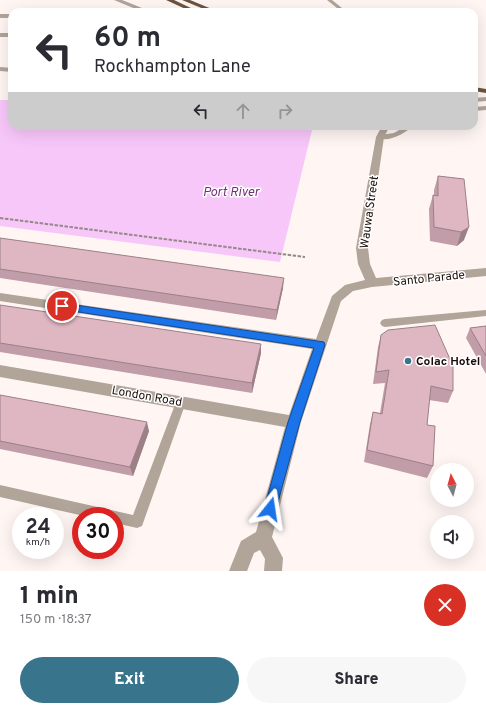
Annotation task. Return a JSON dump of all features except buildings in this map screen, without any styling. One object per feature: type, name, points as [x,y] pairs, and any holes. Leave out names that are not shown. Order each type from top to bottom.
[{"type":"highway","points":[[169,0],[188,8]]},
{"type":"highway","points":[[185,0],[206,8]]},
{"type":"street","points":[[117,0],[138,8]]},
{"type":"street","name":"Wauwa Street","points":[[372,283],[364,264],[362,248],[380,137],[384,130]]},
{"type":"street","name":"Santo Parade","points":[[372,283],[486,272]]},
{"type":"street","points":[[273,571],[274,558],[263,538],[294,422],[320,345],[336,299],[349,288],[372,283]]},
{"type":"street","points":[[0,297],[320,345]]},
{"type":"street","name":"London Road","points":[[0,371],[294,422]]},
{"type":"street","points":[[238,571],[247,547],[263,538]]},
{"type":"lane","points":[[329,0],[340,8]]},
{"type":"lane","points":[[380,137],[396,135],[404,130]]},
{"type":"lane","points":[[385,323],[486,313]]},
{"type":"lane","points":[[124,519],[137,522],[181,402]]},
{"type":"lane","points":[[0,490],[73,507]]},
{"type":"path","points":[[0,218],[305,257]]},
{"type":"water","name":"Port River","points":[[0,100],[8,100],[8,130],[312,130],[280,262],[0,226]]},
{"type":"place","name":"Colac Hotel","points":[[408,361]]},
{"type":"route","points":[[62,306],[320,345],[294,422],[270,509]]}]
